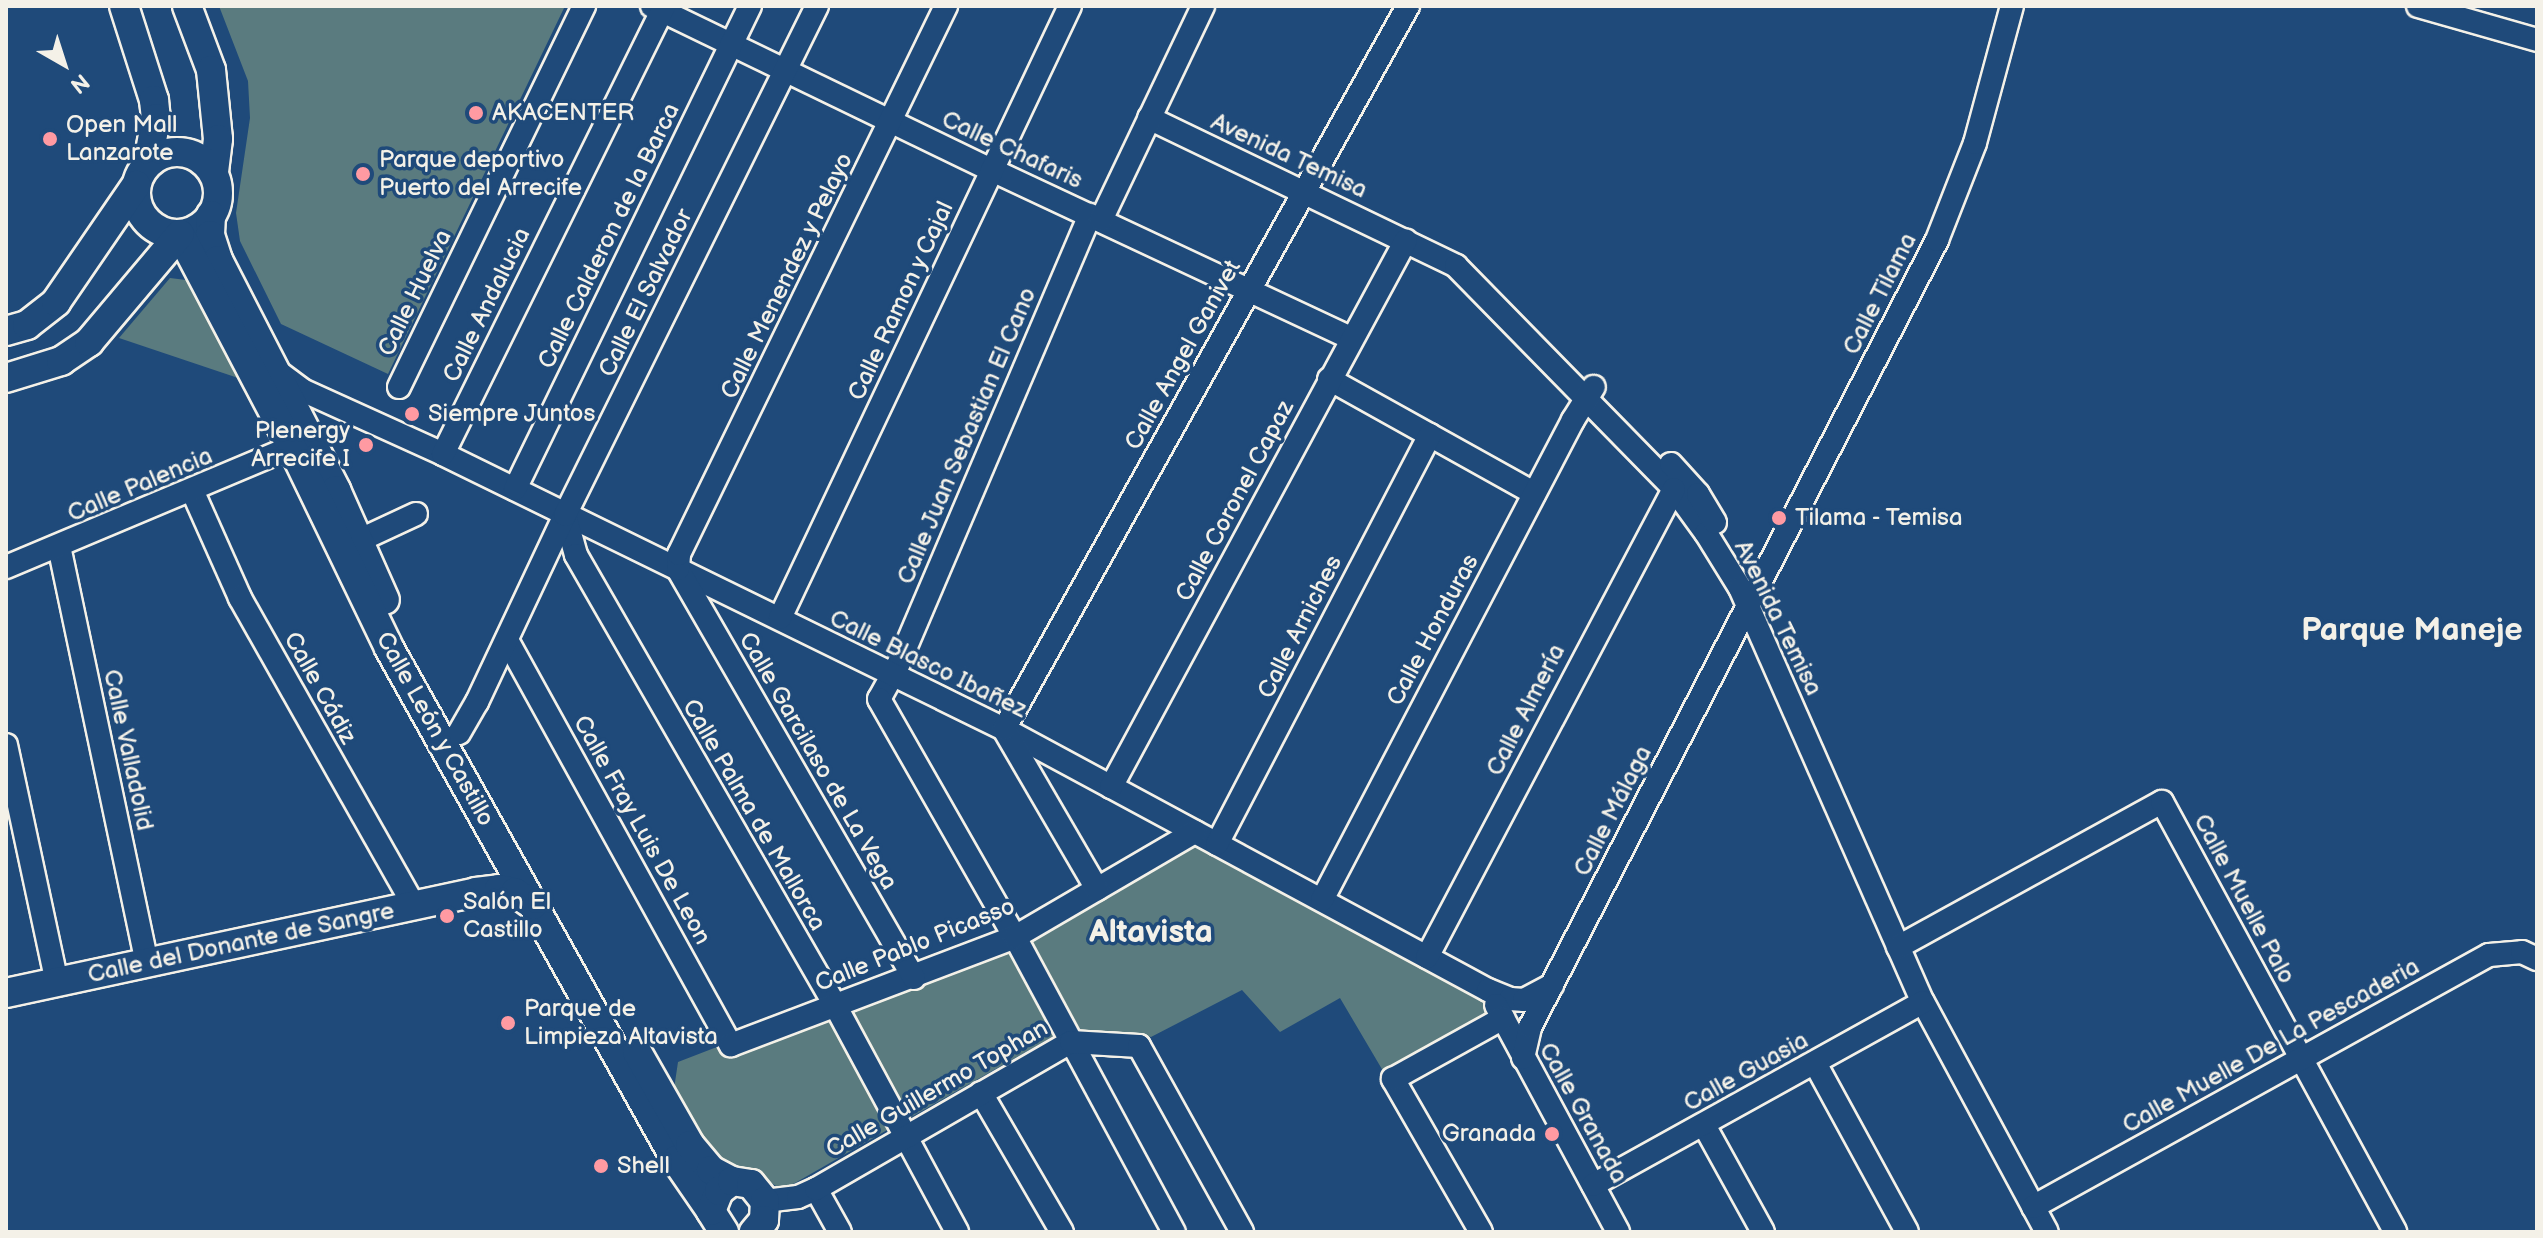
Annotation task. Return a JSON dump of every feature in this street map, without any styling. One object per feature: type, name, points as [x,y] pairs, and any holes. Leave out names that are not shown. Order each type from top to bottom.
[{"type":"main road","points":[[124,6],[154,100],[156,118],[142,174],[141,215],[152,226],[180,234],[193,231],[211,215],[218,188],[214,174],[218,139],[211,70],[187,6]]},
{"type":"main road","points":[[6,331],[27,325],[56,302],[142,174],[161,155],[176,152],[204,162],[214,174]]},
{"type":"main road","name":"Calle León y Castillo","points":[[211,215],[210,235],[218,260],[275,370],[378,587],[690,1145],[711,1170],[732,1181],[751,1184],[765,1201]]},
{"type":"main road","points":[[6,378],[61,361],[89,342],[180,234]]},
{"type":"main road","name":"Calle León y Castillo","points":[[180,234],[292,447],[365,603],[676,1160],[719,1226]]},
{"type":"main road","points":[[143,275],[168,261],[183,260],[195,267]]},
{"type":"main road","points":[[476,892],[496,880],[504,869],[504,852]]},
{"type":"main road","name":"Calle del Donante de Sangre","points":[[6,993],[476,892],[499,889],[515,892],[533,905]]},
{"type":"main road","points":[[719,1226],[719,1191],[732,1181]]},
{"type":"main road","points":[[756,1231],[764,1220],[765,1201]]},
{"type":"street","name":"Calle Huelva","points":[[399,387],[584,6]]},
{"type":"street","name":"Calle Calderon de la Barca","points":[[515,489],[750,6]]},
{"type":"street","name":"Calle El Salvador","points":[[459,733],[817,6]]},
{"type":"street","name":"Calle Menendez y Pelayo","points":[[678,569],[679,554],[946,6]]},
{"type":"street","name":"Calle Ramon y Cajal","points":[[780,618],[1070,6]]},
{"type":"street","name":"Calle Juan Sebastian El Cano","points":[[890,676],[898,665],[1096,218],[1203,6]]},
{"type":"street","name":"Calle Angel Ganivet","points":[[1004,729],[1408,6]]},
{"type":"street","name":"Calle Tilama","points":[[1752,598],[1937,240],[1975,143],[2012,6]]},
{"type":"street","points":[[2418,6],[2489,16],[2537,40]]},
{"type":"street","name":"Calle Chafaris","points":[[659,7],[785,71],[1351,338]]},
{"type":"street","name":"Calle Andalucia","points":[[443,454],[659,7]]},
{"type":"street","name":"Avenida Temisa","points":[[1149,118],[1466,257],[1591,392],[1674,489],[1752,598]]},
{"type":"street","name":"Avenida Temisa","points":[[1306,186],[1456,266],[1698,494],[1752,598],[1923,1002],[2047,1232]]},
{"type":"street","name":"Calle Coronel Capaz","points":[[1111,787],[1406,240]]},
{"type":"street","name":"Calle Blasco Ibañez","points":[[275,370],[302,390],[443,454],[780,618],[890,676],[1004,729],[1488,990],[1524,1000],[1552,985]]},
{"type":"street","points":[[1329,379],[1534,493]]},
{"type":"street","name":"Calle Honduras","points":[[1322,900],[1534,493],[1591,392]]},
{"type":"street","name":"Calle Arniches","points":[[1217,844],[1430,435]]},
{"type":"street","name":"Calle Palencia","points":[[6,567],[292,447]]},
{"type":"street","name":"Calle Almería","points":[[1427,957],[1674,489]]},
{"type":"street","name":"Calle Cádiz","points":[[192,490],[240,598],[414,905]]},
{"type":"street","points":[[358,541],[416,514]]},
{"type":"street","name":"Calle Palma de Mallorca","points":[[565,515],[576,555],[835,1005],[957,1232]]},
{"type":"street","name":"Calle Valladolid","points":[[59,546],[147,963]]},
{"type":"street","name":"Calle Garcilaso de La Vega","points":[[678,569],[914,978]]},
{"type":"street","name":"Calle Málaga","points":[[1523,1058],[1530,1027],[1752,598]]},
{"type":"street","name":"Calle Fray Luis De Leon","points":[[507,640],[731,1045]]},
{"type":"street","points":[[890,676],[879,699],[1015,937],[1174,1232]]},
{"type":"street","points":[[1004,729],[1097,889]]},
{"type":"street","points":[[6,745],[57,983]]},
{"type":"street","name":"Calle Muelle Palo","points":[[1898,947],[2162,802],[2395,1232]]},
{"type":"street","name":"Calle Pablo Picasso","points":[[731,1045],[914,978],[1015,937],[1195,832]]},
{"type":"street","name":"Calle Muelle De La Pescaderia","points":[[2033,1207],[2489,955],[2522,952],[2537,959]]},
{"type":"street","name":"Calle Granada","points":[[1488,990],[1618,1232]]},
{"type":"street","name":"Calle Guasia","points":[[1593,1185],[1923,1002]]},
{"type":"street","points":[[1481,1232],[1393,1079],[1503,1018]]},
{"type":"street","name":"Calle Guillermo Tophan","points":[[765,1201],[798,1197],[816,1189],[1071,1042],[1139,1046],[1242,1232]]},
{"type":"street","points":[[1815,1063],[1907,1232]]},
{"type":"street","points":[[981,1093],[1062,1232]]},
{"type":"street","points":[[1704,1125],[1763,1232]]},
{"type":"street","points":[[816,1189],[840,1232]]},
{"type":"green space","name":"Parque deportivo Puerto del Arrecife","points":[[219,6],[565,6],[388,374],[281,324],[240,241],[236,213],[250,118],[248,81]]},
{"type":"green space","points":[[170,278],[194,281],[247,381],[119,338]]},
{"type":"green space","points":[[1192,843],[1486,1000],[1495,1016],[1386,1076],[1340,998],[1280,1032],[1242,990],[1151,1037],[1142,1034],[1077,1034],[1023,938]]},
{"type":"green space","points":[[1010,945],[1059,1033],[906,1120],[850,1008]]},
{"type":"green space","points":[[830,1017],[889,1129],[788,1187],[776,1186],[750,1169],[715,1160],[674,1089],[678,1062],[722,1045],[729,1056]]},
{"type":"place","name":"AKACENTER","points":[[476,113]]},
{"type":"place","name":"Open Mall Lanzarote","points":[[50,139]]},
{"type":"place","name":"Parque deportivo Puerto del Arrecife","points":[[363,174]]},
{"type":"place","name":"Siempre Juntos","points":[[412,414]]},
{"type":"place","name":"Plenergy Arrecife I","points":[[366,445]]},
{"type":"place","name":"Tilama - Temisa","points":[[1779,518]]},
{"type":"place","name":"Salón El Castillo","points":[[447,916]]},
{"type":"place","name":"Parque de Limpieza Altavista","points":[[508,1023]]},
{"type":"place","name":"Granada","points":[[1552,1134]]},
{"type":"place","name":"Shell","points":[[601,1166]]},
{"type":"district","name":"Parque Maneje","points":[[2412,631]]},
{"type":"district","name":"Altavista","points":[[1151,933]]}]
